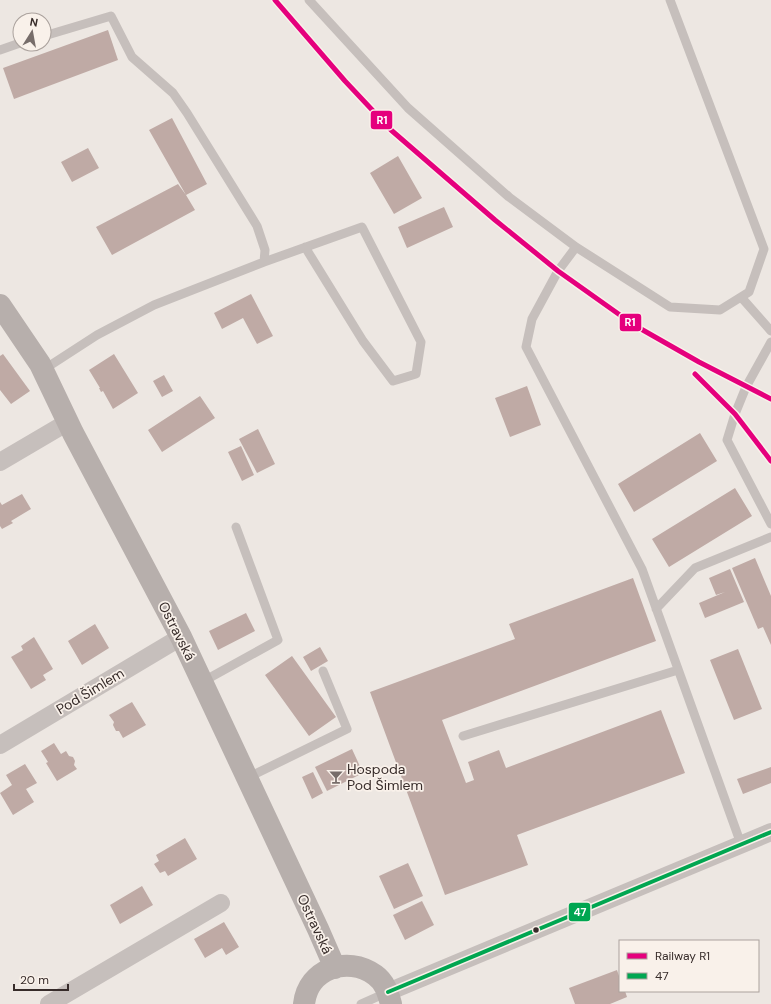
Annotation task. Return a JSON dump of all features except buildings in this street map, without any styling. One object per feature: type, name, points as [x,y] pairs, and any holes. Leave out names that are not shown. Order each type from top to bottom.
[{"type":"street","name":"Ostravská","points":[[0,305],[40,364],[68,422],[180,637],[335,968]]},
{"type":"street","points":[[0,462],[68,422]]},
{"type":"street","name":"Pod Šimlem","points":[[0,744],[180,637]]},
{"type":"street","points":[[304,1004],[305,996],[314,981],[327,970],[344,965],[361,967],[376,975],[387,989],[390,998],[740,844],[771,832]]},
{"type":"street","points":[[49,1004],[221,903]]},
{"type":"lane","points":[[309,0],[408,108],[509,197],[576,247],[670,307],[720,310],[749,292],[764,249],[670,0]]},
{"type":"lane","points":[[52,34],[111,16],[132,57],[173,93],[192,120],[257,226],[265,250],[264,262]]},
{"type":"lane","points":[[0,50],[12,46]]},
{"type":"lane","points":[[43,370],[97,335],[154,305],[264,262],[305,247],[362,227],[421,342],[416,374],[393,381],[363,341],[305,247]]},
{"type":"lane","points":[[576,247],[558,271],[532,318],[526,347],[642,569],[740,844]]},
{"type":"lane","points":[[742,297],[771,330]]},
{"type":"lane","points":[[771,342],[746,387],[735,414],[727,440],[771,524]]},
{"type":"lane","points":[[202,682],[278,640],[236,527]]},
{"type":"lane","points":[[656,610],[694,568],[771,537]]},
{"type":"lane","points":[[463,736],[678,670]]},
{"type":"lane","points":[[247,778],[347,729],[323,671]]},
{"type":"lane","points":[[361,1004],[390,998]]},
{"type":"rail line","name":"R1","points":[[275,0],[345,81],[391,130],[495,220],[558,271],[634,325],[699,362],[771,399]]},
{"type":"rail line","name":"R1","points":[[695,374],[735,414],[771,461]]},
{"type":"transit line","name":"47","points":[[388,992],[771,832]]},
{"type":"place","name":"Hospoda Pod Šimlem","points":[[336,777]]}]
